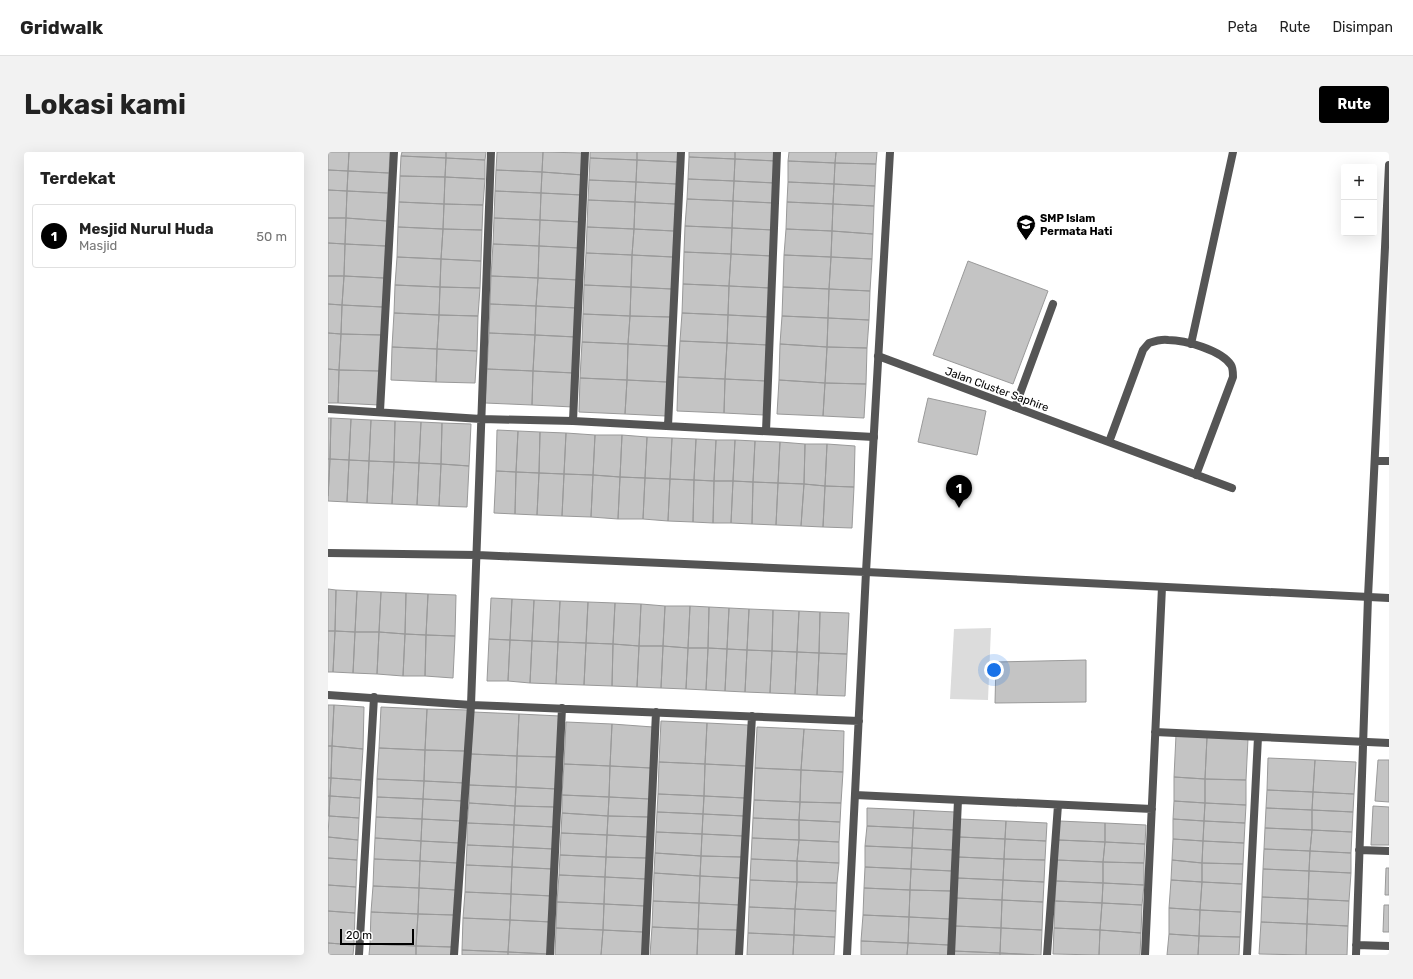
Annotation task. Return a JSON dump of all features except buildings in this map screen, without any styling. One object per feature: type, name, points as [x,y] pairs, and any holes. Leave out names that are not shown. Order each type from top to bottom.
[{"type":"street","points":[[380,411],[394,152]]},
{"type":"street","points":[[454,955],[471,705],[491,152]]},
{"type":"street","points":[[573,421],[585,152]]},
{"type":"street","points":[[668,426],[681,152]]},
{"type":"street","points":[[766,431],[777,152]]},
{"type":"street","points":[[847,955],[858,721],[890,152]]},
{"type":"street","points":[[1191,344],[1233,152]]},
{"type":"street","points":[[1356,955],[1368,597],[1389,166]]},
{"type":"street","points":[[1014,407],[1053,304]]},
{"type":"street","points":[[1109,442],[1143,350],[1149,343],[1166,339],[1181,341],[1211,350],[1226,359],[1232,366],[1233,377],[1196,474]]},
{"type":"street","name":"Jalan Cluster Saphire","points":[[878,356],[1232,488]]},
{"type":"street","points":[[328,409],[380,411],[481,419],[573,421],[874,437]]},
{"type":"street","points":[[1375,461],[1389,461]]},
{"type":"street","points":[[328,553],[477,555],[866,572],[1389,598]]},
{"type":"street","points":[[1145,955],[1162,587]]},
{"type":"street","points":[[328,695],[374,697],[471,705],[858,721]]},
{"type":"street","points":[[359,955],[374,697]]},
{"type":"street","points":[[550,955],[562,708]]},
{"type":"street","points":[[645,955],[656,712]]},
{"type":"street","points":[[740,955],[752,716]]},
{"type":"street","points":[[1156,732],[1389,743]]},
{"type":"street","points":[[1247,955],[1258,737]]},
{"type":"street","points":[[855,795],[1152,809]]},
{"type":"street","points":[[950,955],[958,800]]},
{"type":"street","points":[[1047,955],[1058,805]]},
{"type":"street","points":[[1359,850],[1389,851]]},
{"type":"street","points":[[1356,945],[1389,946]]},
{"type":"shaded area","points":[[991,628],[988,700],[950,699],[954,629]]},
{"type":"place","name":"SMP Islam Permata Hati","points":[[1026,241]]},
{"type":"place","name":"Mesjid Nurul Huda","points":[[959,508]]}]
